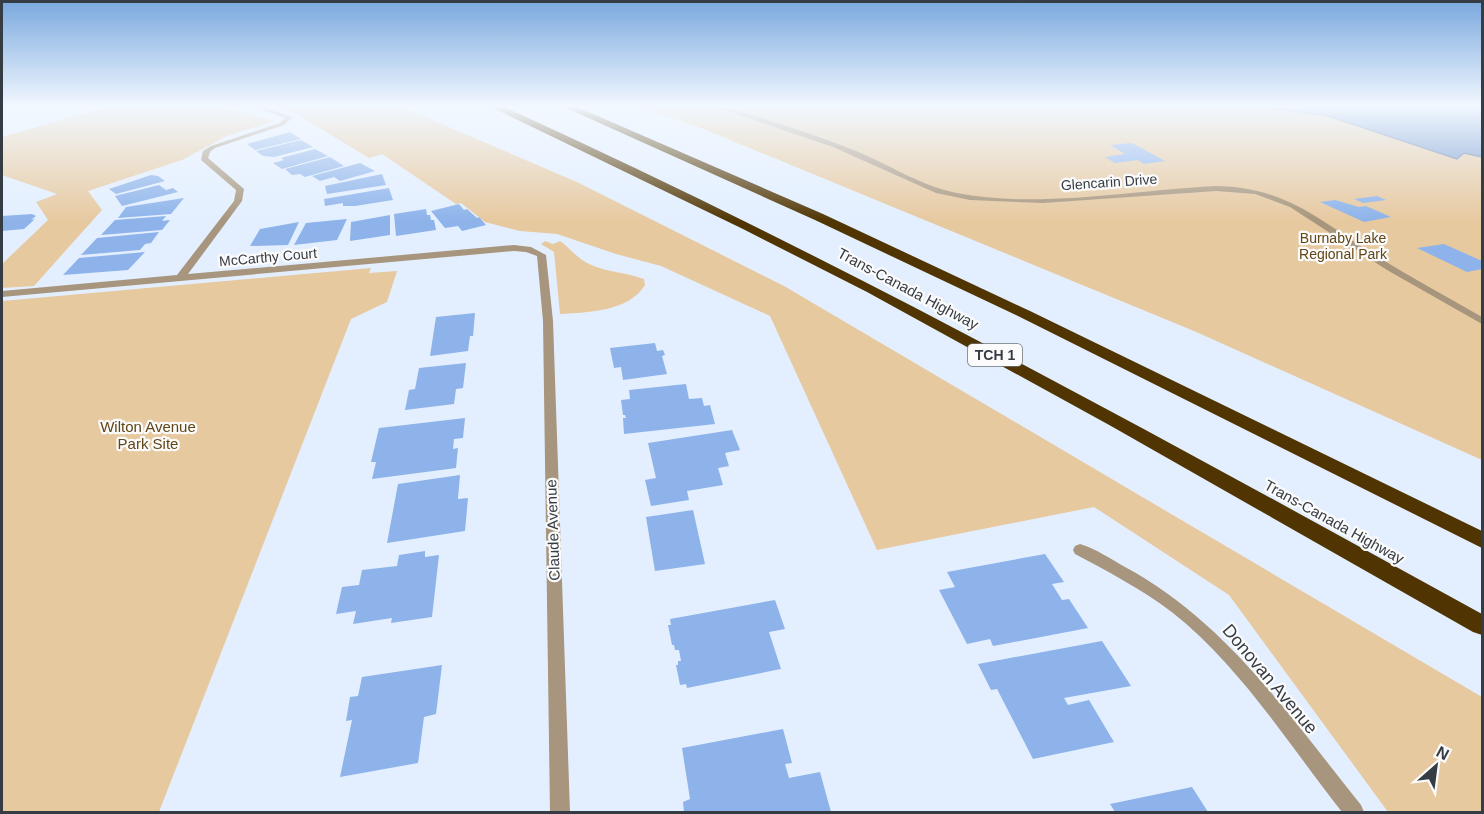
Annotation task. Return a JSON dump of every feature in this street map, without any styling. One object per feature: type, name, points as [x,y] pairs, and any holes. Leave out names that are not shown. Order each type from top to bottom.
[{"type":"highway","name":"Trans-Canada Highway","points":[[576,145],[703,204],[1006,361],[1482,625]]},
{"type":"highway","name":"Trans-Canada Highway","points":[[655,145],[808,212],[1025,314],[1482,540]]},
{"type":"street","points":[[180,278],[238,201],[240,189],[204,158],[213,147],[219,145]]},
{"type":"street","name":"Glencarin Drive","points":[[834,145],[937,191],[967,198],[1057,199],[1230,188],[1269,195],[1292,205],[1365,252],[1482,321]]},
{"type":"street","name":"McCarthy Court","points":[[2,294],[514,248],[536,252]]},
{"type":"street","name":"Claude Avenue","points":[[536,252],[542,257],[548,321],[560,813]]},
{"type":"street","name":"Donovan Avenue","points":[[1080,550],[1157,593],[1191,619],[1229,655],[1354,813]]},
{"type":"green space","points":[[2,145],[210,145],[182,160],[88,191],[102,210],[34,286],[2,288],[2,264],[48,220],[36,202],[57,194],[2,175]]},
{"type":"green space","points":[[348,145],[491,145],[577,182],[784,286],[1482,697],[1482,812],[1388,812],[1229,595],[1094,507],[877,550],[770,316],[661,266],[557,234],[520,231],[485,222],[461,203],[456,204],[382,154],[369,158]]},
{"type":"green space","name":"Burnaby Lake Regional Park","points":[[742,145],[1482,145],[1482,460],[1194,331]]},
{"type":"green space","points":[[545,241],[553,244],[560,241],[587,263],[644,279],[645,285],[629,301],[618,306],[595,311],[560,314],[554,252],[541,244]]},
{"type":"green space","name":"Wilton Avenue Park Site","points":[[371,268],[369,273],[397,271],[387,302],[351,319],[159,812],[2,812],[2,301]]},
{"type":"water","points":[[1415,145],[1482,145],[1482,157],[1464,153],[1457,159]]},
{"type":"building","points":[[248,145],[276,145],[255,150]]},
{"type":"building","points":[[281,145],[313,147],[274,157],[263,156],[256,151]]},
{"type":"building","points":[[1110,145],[1136,145],[1165,161],[1144,164],[1138,160],[1115,163],[1105,157],[1125,154]]},
{"type":"building","points":[[315,149],[328,156],[282,169],[273,163],[284,160],[281,158]]},
{"type":"building","points":[[330,157],[344,166],[305,177],[300,174],[292,175],[285,169]]},
{"type":"building","points":[[360,163],[375,171],[340,181],[334,177],[320,181],[312,176]]},
{"type":"building","points":[[382,174],[386,185],[327,194],[325,186]]},
{"type":"building","points":[[151,175],[158,176],[165,181],[116,194],[109,189]]},
{"type":"building","points":[[159,185],[166,190],[173,188],[178,192],[122,206],[115,196]]},
{"type":"building","points":[[389,188],[393,200],[355,206],[343,206],[343,203],[325,206],[324,199]]},
{"type":"building","points":[[1377,196],[1386,200],[1363,203],[1354,199]]},
{"type":"building","points":[[184,198],[171,214],[118,218],[126,207]]},
{"type":"building","points":[[1335,200],[1359,207],[1366,206],[1391,217],[1364,222],[1320,202]]},
{"type":"building","points":[[459,204],[464,210],[467,209],[477,218],[479,217],[486,225],[462,231],[458,226],[445,228],[431,211]]},
{"type":"building","points":[[426,209],[427,215],[434,220],[436,230],[396,236],[394,214]]},
{"type":"building","points":[[32,214],[36,216],[31,220],[35,219],[24,229],[2,231],[2,216]]},
{"type":"building","points":[[390,215],[390,235],[350,241],[351,222]]},
{"type":"building","points":[[166,216],[162,221],[170,220],[162,230],[101,235],[115,220]]},
{"type":"building","points":[[347,219],[337,240],[294,245],[306,223]]},
{"type":"building","points":[[299,222],[288,245],[250,246],[260,229]]},
{"type":"building","points":[[159,232],[151,243],[145,244],[140,250],[81,255],[97,238]]},
{"type":"building","points":[[1444,244],[1482,261],[1482,269],[1467,272],[1417,248]]},
{"type":"building","points":[[145,252],[128,270],[63,275],[79,258]]},
{"type":"building","points":[[475,313],[473,336],[470,336],[468,351],[430,356],[436,317]]},
{"type":"building","points":[[655,343],[657,351],[663,350],[665,355],[662,356],[667,374],[623,380],[621,367],[614,368],[610,348]]},
{"type":"building","points":[[466,363],[463,388],[456,389],[454,404],[405,410],[409,390],[415,389],[419,368]]},
{"type":"building","points":[[686,384],[689,399],[702,398],[704,406],[710,405],[715,424],[624,434],[623,418],[626,418],[623,415],[621,400],[630,399],[629,390]]},
{"type":"building","points":[[465,418],[463,438],[454,439],[453,449],[458,448],[456,468],[372,479],[376,462],[371,462],[379,428]]},
{"type":"building","points":[[732,430],[740,450],[725,453],[729,466],[718,468],[723,485],[687,491],[689,500],[651,506],[645,480],[656,478],[648,443]]},
{"type":"building","points":[[460,475],[458,499],[468,498],[465,531],[387,543],[398,484]]},
{"type":"building","points":[[693,510],[705,564],[655,571],[646,517]]},
{"type":"building","points":[[425,551],[425,557],[439,555],[432,617],[391,623],[392,618],[353,624],[356,611],[336,614],[342,587],[359,585],[362,570],[397,566],[399,555]]},
{"type":"building","points":[[1045,554],[1064,582],[1052,584],[1062,600],[1069,599],[1088,628],[993,646],[990,639],[967,644],[939,590],[955,587],[947,572]]},
{"type":"building","points":[[775,600],[785,629],[769,632],[781,669],[687,688],[686,684],[680,685],[676,665],[678,661],[681,661],[679,650],[675,650],[672,645],[668,625],[671,625],[670,619]]},
{"type":"building","points":[[1102,641],[1131,686],[1064,698],[1068,705],[1089,700],[1114,742],[1033,759],[997,689],[991,690],[978,664]]},
{"type":"building","points":[[442,665],[436,714],[424,717],[418,763],[340,777],[352,720],[346,721],[350,697],[358,696],[362,677]]},
{"type":"building","points":[[783,729],[792,763],[785,764],[789,778],[820,772],[831,812],[684,812],[683,802],[690,799],[682,748]]},
{"type":"building","points":[[1192,787],[1208,812],[1115,812],[1110,804]]}]
